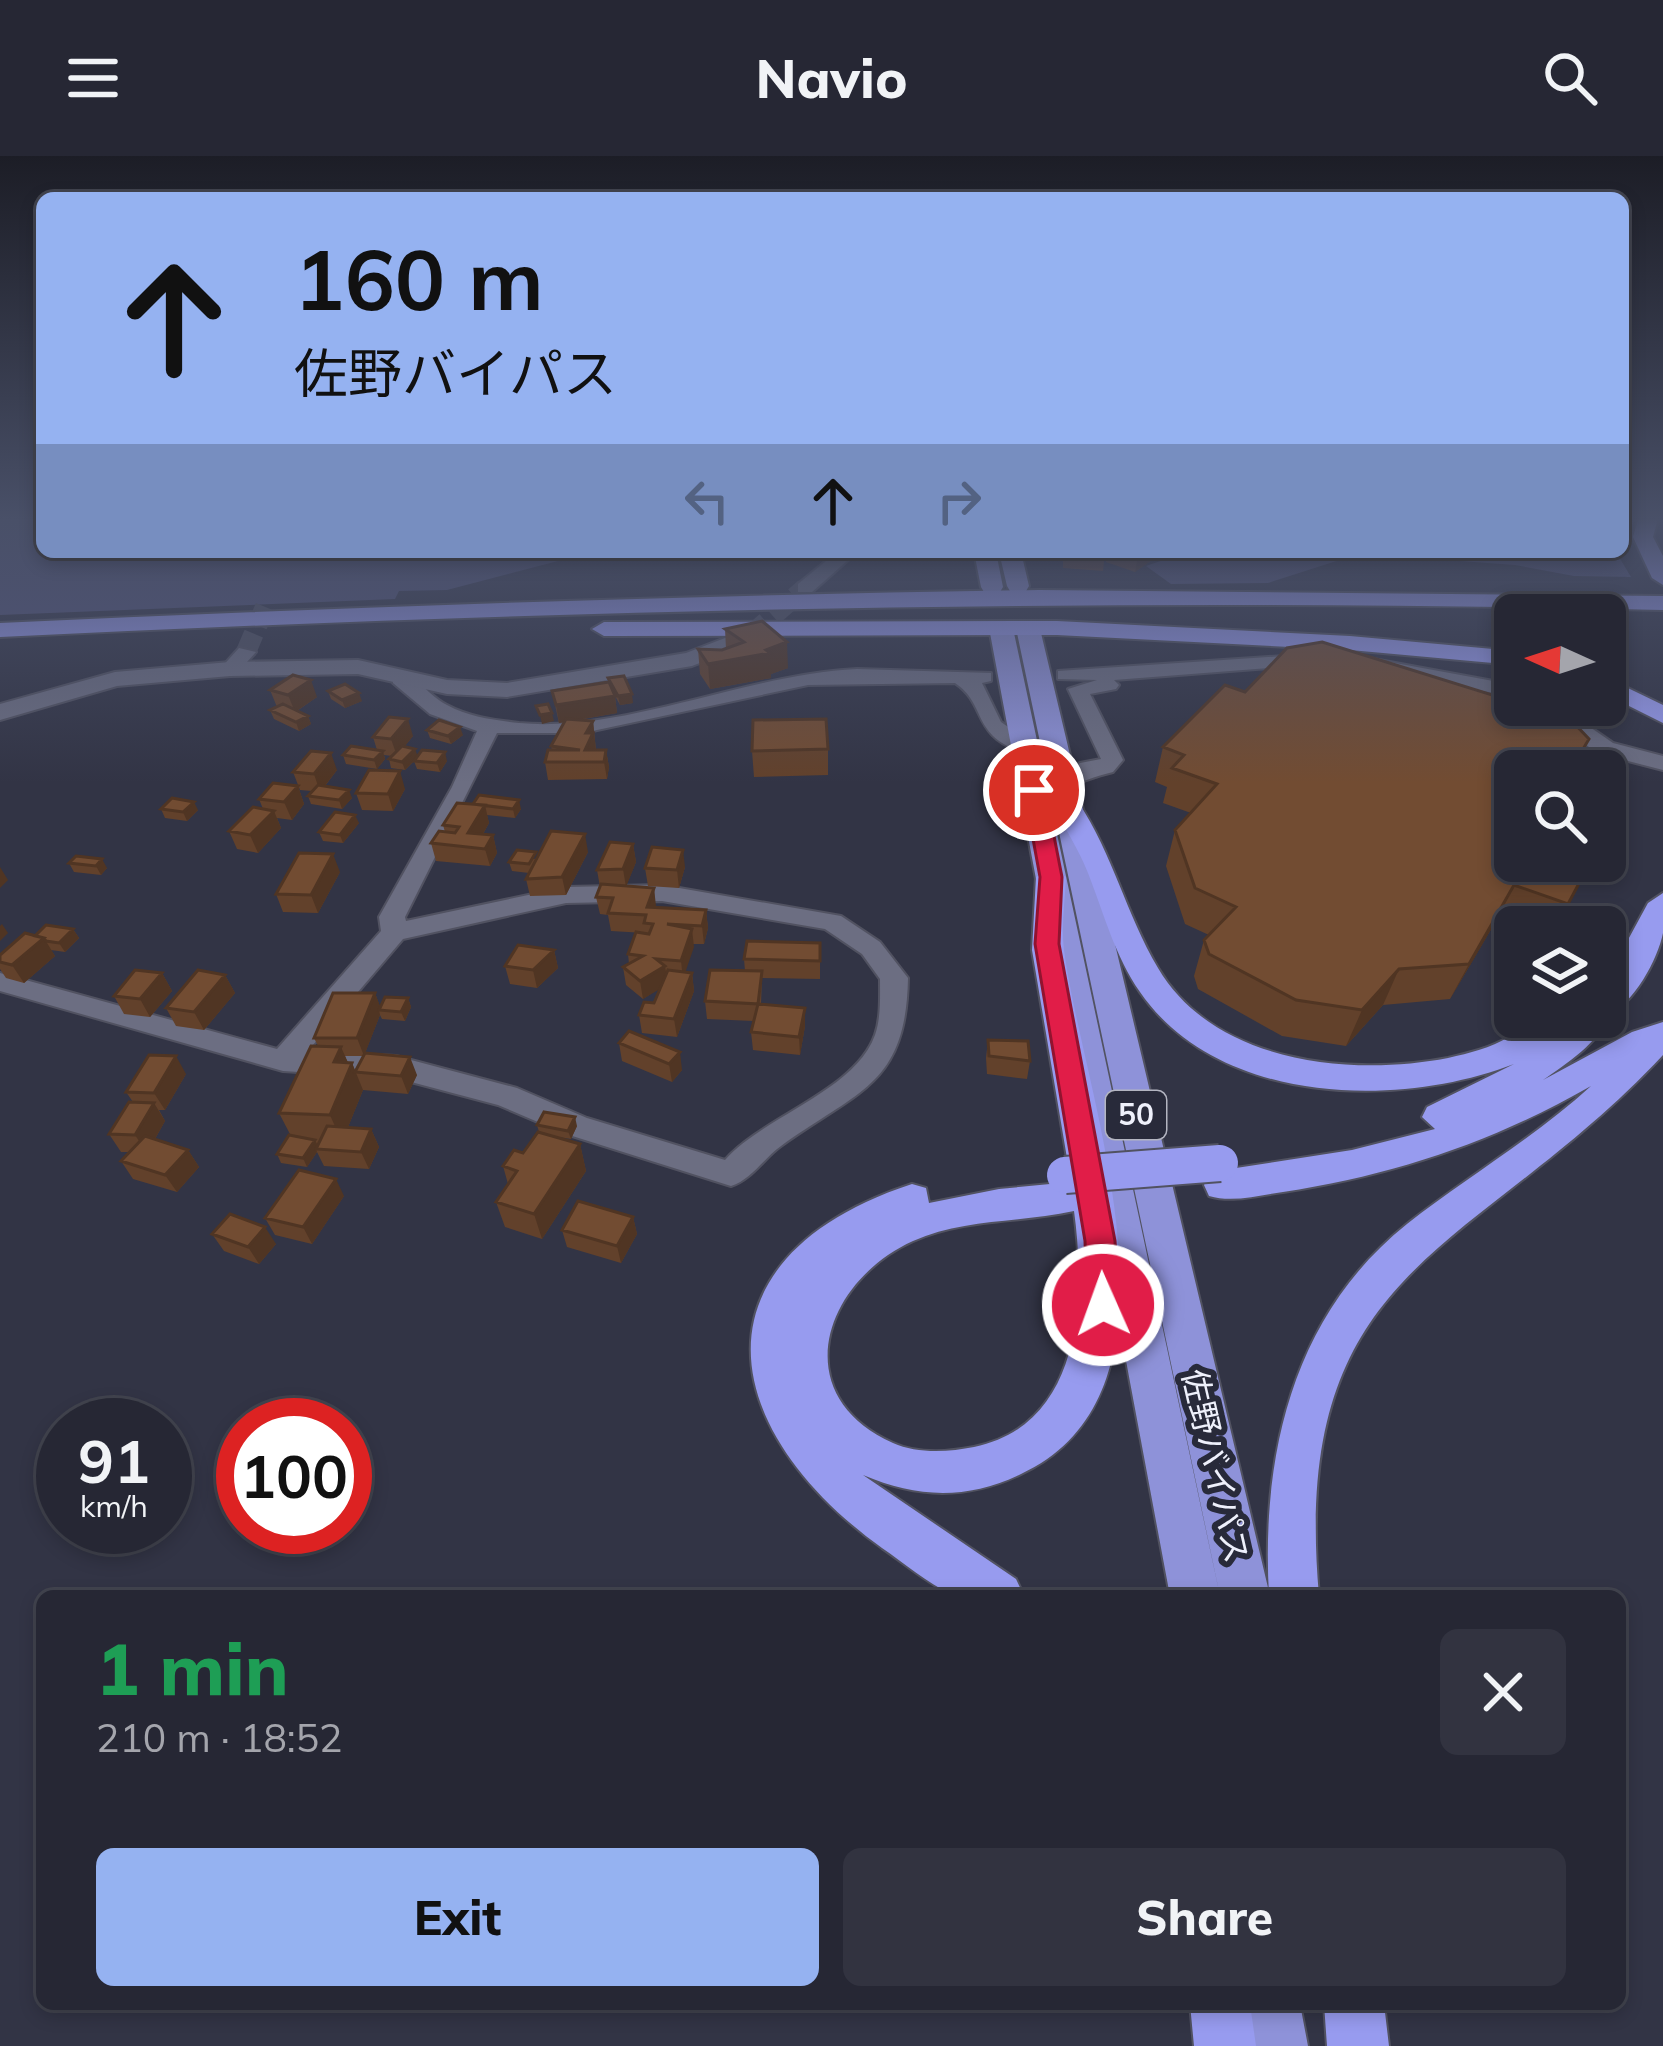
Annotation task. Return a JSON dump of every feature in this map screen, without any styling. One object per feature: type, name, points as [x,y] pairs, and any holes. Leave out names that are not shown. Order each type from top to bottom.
[{"type":"highway","points":[[0,630],[583,607]]},
{"type":"highway","points":[[0,647],[457,626],[1009,614],[1494,616]]},
{"type":"highway","points":[[457,626],[1057,628],[1306,640],[1494,656]]},
{"type":"highway","name":"佐野バイパス","points":[[1194,1590],[1025,746],[1015,633],[1065,795],[1244,1590]]},
{"type":"highway","points":[[1626,695],[1663,715]]},
{"type":"highway","points":[[1065,795],[1095,855],[1127,942],[1148,980],[1174,1012],[1227,1046],[1310,1073],[1401,1076],[1487,1061],[1534,1038]]},
{"type":"highway","points":[[1051,877],[1047,944],[1100,1241],[1103,1305],[1080,1389],[1059,1421],[1030,1447],[968,1471],[929,1473],[895,1466],[836,1429],[817,1401],[806,1368],[805,1341],[812,1312],[842,1269],[865,1249],[923,1220],[1067,1186]]},
{"type":"highway","points":[[1626,967],[1663,903]]},
{"type":"highway","points":[[990,1590],[853,1498],[790,1429],[778,1400],[770,1339],[794,1278],[847,1228],[900,1203],[955,1188],[1067,1186],[1332,1169],[1436,1144],[1519,1110],[1663,1033]]},
{"type":"highway","points":[[1294,1590],[1289,1494],[1300,1428],[1330,1340],[1354,1302],[1414,1242],[1567,1127],[1663,1033]]},
{"type":"highway","points":[[1222,1174],[1428,1122],[1526,1077],[1575,1038]]},
{"type":"highway","points":[[1221,2010],[1226,2046]]},
{"type":"highway","points":[[1271,2010],[1277,2046]]},
{"type":"highway","points":[[1335,2010],[1344,2046]]},
{"type":"highway","points":[[1355,2010],[1358,2046]]},
{"type":"street","points":[[0,712],[115,679],[238,660],[358,667],[400,679],[474,690],[535,687],[692,659],[751,634]]},
{"type":"street","points":[[1065,675],[1156,674],[1233,662],[1327,661],[1430,672],[1494,686]]},
{"type":"street","points":[[1065,795],[1088,768],[1105,767],[1112,760],[1110,746],[1088,716],[1078,688],[1145,682],[1156,674]]},
{"type":"street","points":[[400,679],[438,710],[489,728],[522,731],[611,722],[785,682],[833,677],[984,677]]},
{"type":"street","points":[[959,677],[972,682],[982,695],[999,732],[1025,746]]},
{"type":"street","points":[[1574,726],[1605,748],[1663,763]]},
{"type":"street","points":[[394,932],[392,916],[463,787],[489,728]]},
{"type":"street","points":[[0,982],[283,1061],[396,1067],[506,1096],[577,1126],[731,1174],[748,1150],[863,1077],[889,1040],[894,978],[871,948],[832,922],[631,891],[527,901],[394,932],[283,1061]]},
{"type":"shaded area","points":[[0,607],[193,607],[0,615]]},
{"type":"building","points":[[762,621],[787,642],[766,650],[770,653],[708,664],[698,649],[722,650],[744,642],[725,629]]},
{"type":"building","points":[[1322,642],[1494,695],[1494,726],[1577,726],[1589,739],[1582,750],[1494,750],[1494,882],[1580,882],[1568,904],[1514,885],[1502,906],[1494,906],[1494,920],[1469,964],[1399,969],[1362,1010],[1296,1000],[1209,954],[1204,940],[1236,907],[1195,888],[1175,830],[1217,784],[1172,768],[1184,755],[1163,747],[1225,685],[1245,692],[1287,648]]},
{"type":"building","points":[[293,675],[311,680],[288,695],[270,690]]},
{"type":"building","points":[[624,676],[632,694],[618,696],[608,678]]},
{"type":"building","points":[[609,682],[615,696],[556,705],[552,691]]},
{"type":"building","points":[[345,684],[359,693],[342,700],[328,691]]},
{"type":"building","points":[[283,704],[308,716],[296,722],[270,710]]},
{"type":"building","points":[[548,704],[552,713],[540,715],[536,706]]},
{"type":"building","points":[[389,717],[408,719],[391,739],[373,737]]},
{"type":"building","points":[[566,719],[593,721],[585,750],[606,750],[604,762],[545,762],[548,750],[580,750],[551,746]]},
{"type":"building","points":[[826,719],[828,749],[752,751],[753,720]]},
{"type":"building","points":[[439,720],[460,727],[448,736],[427,730]]},
{"type":"building","points":[[351,746],[383,751],[374,760],[343,755]]},
{"type":"building","points":[[402,746],[415,749],[402,762],[389,759]]},
{"type":"building","points":[[422,750],[445,752],[437,763],[414,761]]},
{"type":"building","points":[[311,751],[331,753],[314,774],[293,772]]},
{"type":"building","points":[[369,770],[400,771],[388,794],[356,793]]},
{"type":"building","points":[[273,783],[298,786],[284,802],[259,799]]},
{"type":"building","points":[[318,785],[349,790],[339,800],[308,796]]},
{"type":"building","points":[[479,795],[519,800],[513,809],[473,804]]},
{"type":"building","points":[[172,798],[194,802],[183,812],[161,809]]},
{"type":"building","points":[[457,803],[485,805],[468,833],[493,835],[485,849],[431,843],[439,831],[455,833],[459,827],[443,825]]},
{"type":"building","points":[[253,807],[274,811],[250,835],[229,831]]},
{"type":"building","points":[[335,812],[355,815],[340,835],[319,832]]},
{"type":"building","points":[[551,831],[585,834],[562,877],[526,879]]},
{"type":"building","points":[[610,842],[633,844],[623,869],[597,870]]},
{"type":"building","points":[[652,847],[683,850],[677,870],[645,868]]},
{"type":"building","points":[[517,850],[536,852],[529,864],[509,862]]},
{"type":"building","points":[[299,853],[333,854],[311,895],[276,894]]},
{"type":"building","points":[[76,856],[102,859],[96,866],[69,863]]},
{"type":"building","points":[[601,884],[654,888],[647,907],[706,910],[702,926],[667,924],[692,929],[681,961],[656,959],[665,966],[640,981],[623,967],[643,956],[628,954],[636,932],[649,934],[653,924],[644,923],[646,915],[608,913],[613,898],[596,897]]},
{"type":"building","points":[[46,925],[73,929],[59,943],[35,936]]},
{"type":"building","points":[[25,933],[44,938],[12,965],[0,962],[0,955]]},
{"type":"building","points":[[747,941],[820,943],[820,961],[744,959]]},
{"type":"building","points":[[518,945],[554,950],[533,970],[505,966]]},
{"type":"building","points":[[135,970],[162,973],[140,999],[114,996]]},
{"type":"building","points":[[198,970],[225,975],[194,1012],[166,1008]]},
{"type":"building","points":[[668,970],[692,973],[674,1019],[639,1015],[644,1002],[654,1003]]},
{"type":"building","points":[[710,970],[762,971],[758,1004],[705,1001]]},
{"type":"building","points":[[333,993],[375,993],[357,1038],[314,1038]]},
{"type":"building","points":[[385,997],[408,998],[401,1012],[379,1010]]},
{"type":"building","points":[[758,1004],[805,1008],[799,1037],[751,1032]]},
{"type":"building","points":[[629,1031],[680,1052],[669,1064],[619,1043]]},
{"type":"building","points":[[988,1040],[1028,1041],[1030,1061],[989,1056]]},
{"type":"building","points":[[311,1046],[341,1047],[334,1062],[352,1063],[330,1115],[279,1113]]},
{"type":"building","points":[[365,1053],[410,1057],[401,1076],[355,1072]]},
{"type":"building","points":[[149,1055],[176,1056],[154,1093],[126,1092]]},
{"type":"building","points":[[129,1102],[154,1103],[135,1135],[109,1134]]},
{"type":"building","points":[[544,1112],[575,1117],[568,1131],[537,1125]]},
{"type":"building","points":[[327,1126],[371,1129],[361,1152],[316,1149]]},
{"type":"building","points":[[538,1132],[580,1144],[534,1214],[496,1202],[517,1171],[503,1166],[514,1150],[523,1153]]},
{"type":"building","points":[[289,1135],[315,1140],[303,1158],[277,1154]]},
{"type":"building","points":[[145,1136],[188,1150],[165,1175],[121,1161]]},
{"type":"building","points":[[299,1170],[336,1179],[303,1227],[265,1218]]},
{"type":"building","points":[[578,1201],[633,1217],[617,1246],[562,1230]]},
{"type":"building","points":[[230,1214],[265,1227],[248,1247],[212,1234]]},
{"type":"tunnel","points":[[246,652],[265,607]]},
{"type":"tunnel","points":[[751,635],[783,607]]},
{"type":"route","points":[[1034,790],[1051,877],[1047,944],[1100,1241],[1103,1305]]}]
